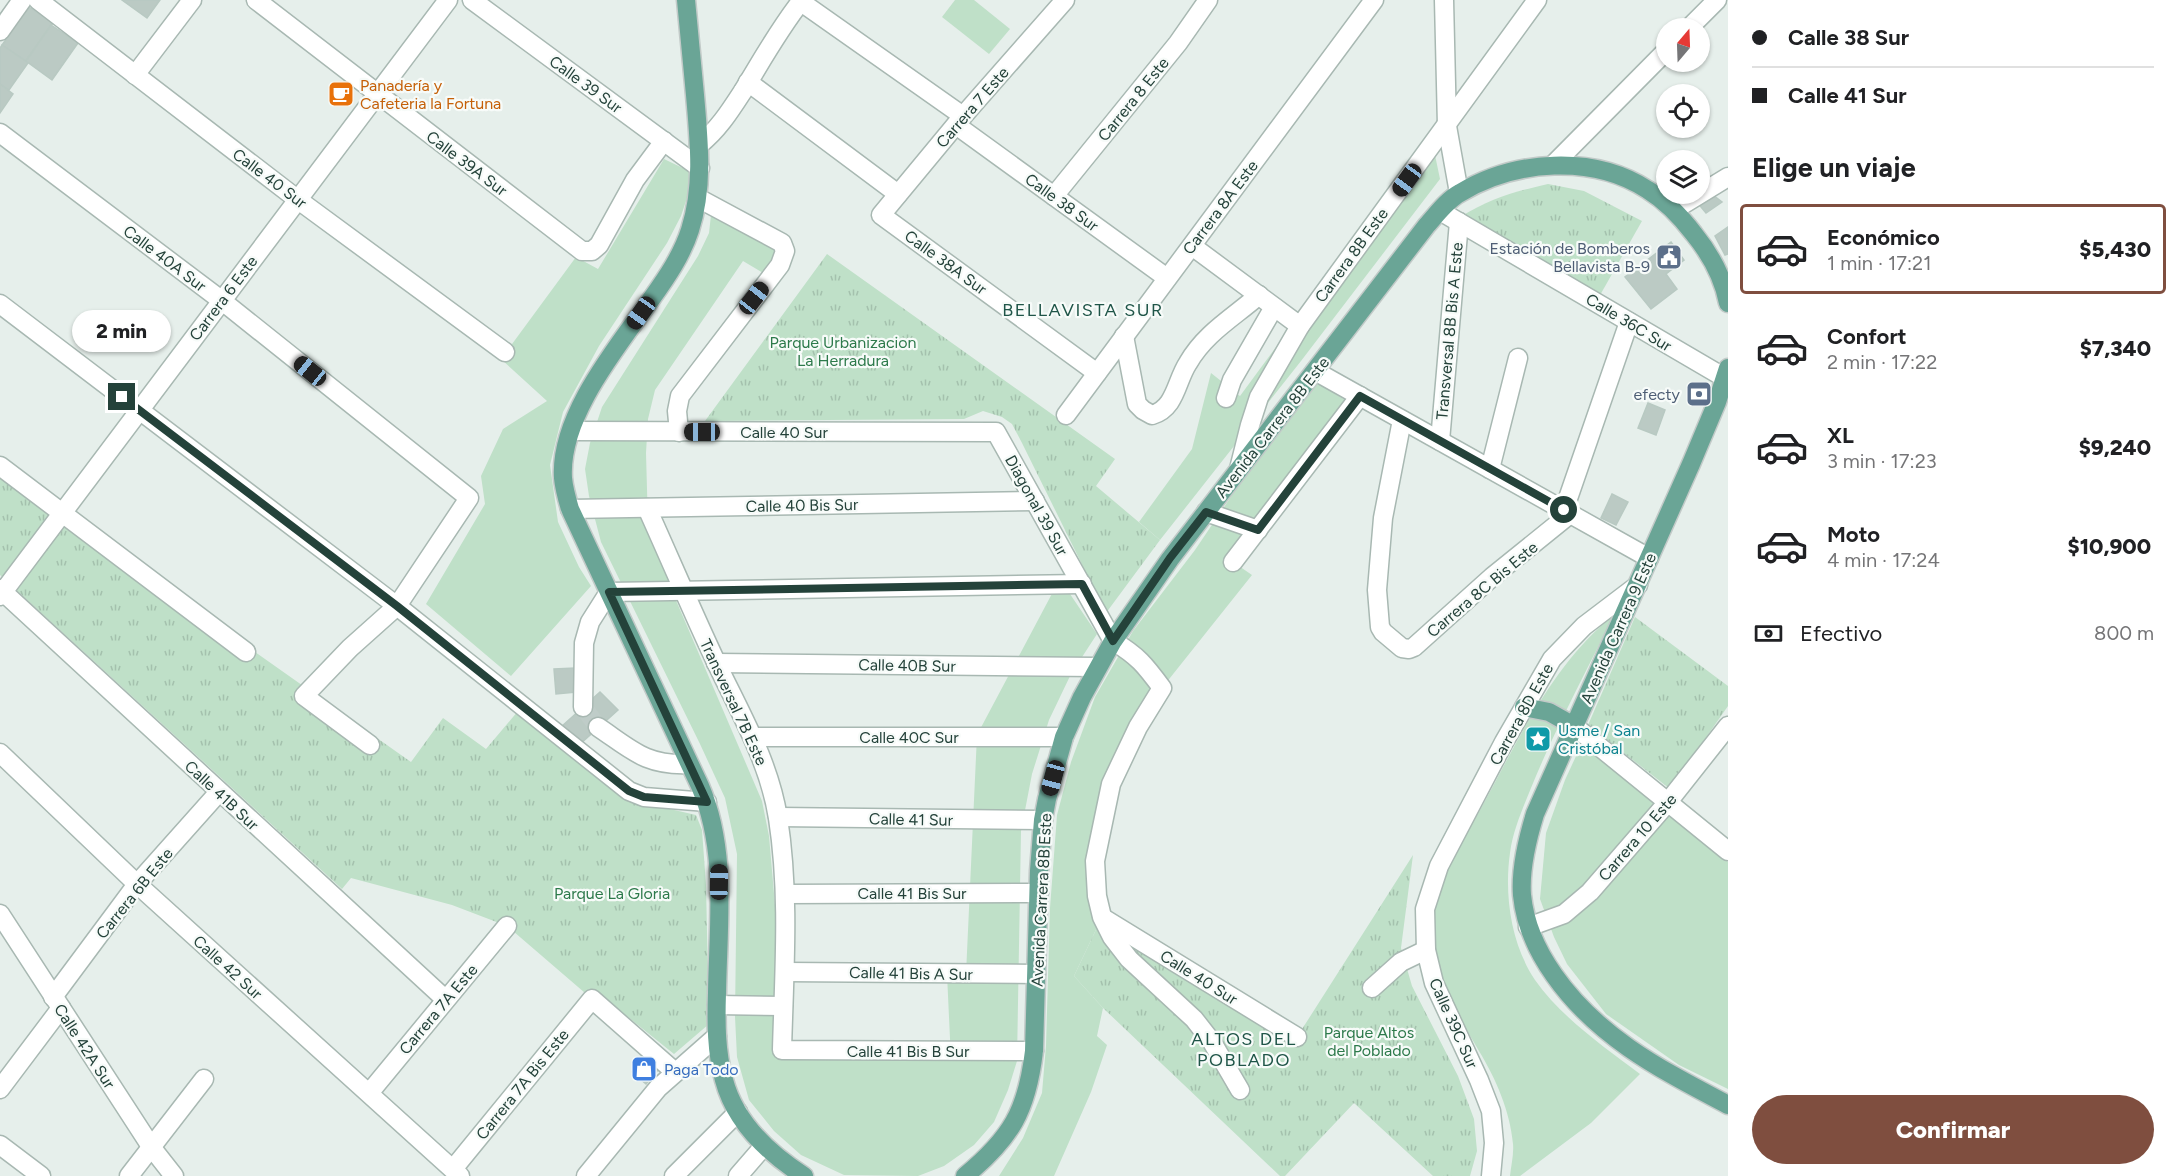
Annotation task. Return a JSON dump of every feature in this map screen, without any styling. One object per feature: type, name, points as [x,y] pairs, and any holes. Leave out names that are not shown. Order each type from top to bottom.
[{"type":"main road","points":[[686,0],[699,146],[698,198],[682,250],[668,275],[592,384],[571,431],[564,458],[563,478],[570,509],[707,802],[714,828],[719,859],[717,1036],[724,1081],[738,1112],[764,1146],[804,1176]]},
{"type":"main road","points":[[1459,193],[1524,168],[1554,165],[1596,169],[1624,177],[1648,189],[1674,210],[1723,271],[1728,303]]},
{"type":"main road","name":"Avenida Carrera 8B Este","points":[[965,1176],[1000,1145],[1025,1100],[1034,1051],[1043,820],[1064,737],[1097,667],[1170,558],[1440,211],[1459,193]]},
{"type":"main road","name":"Avenida Carrera 9 Este","points":[[1727,373],[1691,464],[1544,794],[1529,833],[1522,893],[1528,927],[1538,950],[1562,987],[1600,1027],[1655,1066],[1728,1105]]},
{"type":"main road","points":[[1524,707],[1549,712],[1574,726]]},
{"type":"street","points":[[0,31],[22,0]]},
{"type":"street","name":"Calle 40 Sur","points":[[38,0],[297,199],[505,352]]},
{"type":"street","points":[[135,75],[192,0]]},
{"type":"street","name":"Calle 39A Sur","points":[[256,0],[580,250],[594,250],[599,245],[635,180],[664,141]]},
{"type":"street","name":"Carrera 6 Este","points":[[1,593],[448,0]]},
{"type":"street","name":"Calle 39 Sur","points":[[472,0],[700,168]]},
{"type":"street","name":"Carrera 7 Este","points":[[881,215],[1065,0]]},
{"type":"street","name":"Carrera 8 Este","points":[[1054,196],[1178,43],[1208,0]]},
{"type":"street","name":"Carrera 8A Este","points":[[1066,415],[1374,0]]},
{"type":"street","points":[[1444,0],[1447,126],[1459,193]]},
{"type":"street","name":"Carrera 8B Este","points":[[1239,469],[1259,397],[1300,326],[1537,0]]},
{"type":"street","points":[[1699,18],[1717,0]]},
{"type":"street","points":[[699,146],[715,133],[780,28],[801,1]]},
{"type":"street","name":"Calle 38 Sur","points":[[801,1],[960,121],[1054,196],[1167,278]]},
{"type":"street","points":[[1554,165],[1656,61]]},
{"type":"street","points":[[748,82],[898,194]]},
{"type":"street","name":"Calle 40A Sur","points":[[0,134],[221,300],[469,498],[397,606]]},
{"type":"street","points":[[1674,210],[1728,177]]},
{"type":"street","points":[[679,432],[677,411],[680,396],[780,265],[785,250],[782,243],[698,198]]},
{"type":"street","name":"Calle 36C Sur","points":[[1440,211],[1629,322],[1727,373]]},
{"type":"street","name":"Calle 38A Sur","points":[[881,215],[1097,373]]},
{"type":"street","name":"Transversal 8B Bis A Este","points":[[1440,441],[1459,222]]},
{"type":"street","points":[[1192,246],[1300,326]]},
{"type":"street","points":[[1124,336],[1137,404],[1152,414],[1163,412],[1170,402],[1187,363],[1200,346],[1218,327],[1259,295]]},
{"type":"street","points":[[0,304],[397,606],[629,791],[644,797],[707,802]]},
{"type":"street","points":[[1226,398],[1232,380],[1274,307]]},
{"type":"street","points":[[1567,512],[1629,322]]},
{"type":"street","points":[[1490,469],[1518,358]]},
{"type":"street","points":[[1314,371],[1649,558]]},
{"type":"street","points":[[1233,562],[1360,396]]},
{"type":"street","name":"Carrera 8C Bis Este","points":[[1402,420],[1383,518],[1377,590],[1380,627],[1390,640],[1402,648],[1414,647],[1567,512]]},
{"type":"street","name":"Calle 40 Sur","points":[[571,431],[996,432]]},
{"type":"street","name":"Diagonal 39 Sur","points":[[996,432],[1113,641]]},
{"type":"street","points":[[0,466],[246,652]]},
{"type":"street","name":"Calle 40 Bis Sur","points":[[570,509],[1035,501]]},
{"type":"street","name":"Transversal 7B Este","points":[[647,508],[716,663],[753,737],[768,778],[778,817],[786,894],[782,1050]]},
{"type":"street","points":[[1206,512],[1258,530]]},
{"type":"street","points":[[583,707],[584,644],[590,621],[609,592],[1082,584]]},
{"type":"street","name":"Carrera 8D Este","points":[[1470,806],[1552,659],[1601,612],[1638,585]]},
{"type":"street","name":"Calle 41B Sur","points":[[1,593],[445,999]]},
{"type":"street","points":[[370,746],[304,696],[350,648],[397,606]]},
{"type":"street","points":[[1113,641],[1143,662],[1162,688],[1138,727],[1111,784],[1095,861],[1097,896],[1102,917],[1112,937],[1129,959],[1194,1020],[1212,1042],[1240,1090]]},
{"type":"street","name":"Calle 40B Sur","points":[[716,663],[1097,667]]},
{"type":"street","points":[[1574,726],[1728,851]]},
{"type":"street","name":"Carrera 10 Este","points":[[1528,927],[1564,914],[1590,892],[1668,802],[1728,726]]},
{"type":"street","points":[[598,727],[650,760],[668,765],[689,764]]},
{"type":"street","name":"Calle 40C Sur","points":[[753,737],[1064,737]]},
{"type":"street","name":"Calle 42 Sur","points":[[0,753],[137,884],[370,1092],[456,1173]]},
{"type":"street","name":"Carrera 6B Este","points":[[57,1003],[137,884],[219,792]]},
{"type":"street","name":"Calle 39C Sur","points":[[1470,806],[1439,866],[1430,892],[1424,922],[1426,950],[1434,983],[1454,1023],[1491,1111],[1494,1143],[1491,1176]]},
{"type":"street","name":"Calle 41 Sur","points":[[778,817],[1043,820]]},
{"type":"street","name":"Calle 41 Bis Sur","points":[[786,894],[1039,893]]},
{"type":"street","name":"Calle 42A Sur","points":[[0,914],[152,1148],[174,1176]]},
{"type":"street","name":"Calle 40 Sur","points":[[1102,917],[1297,1037]]},
{"type":"street","name":"Carrera 7A Este","points":[[370,1092],[507,926]]},
{"type":"street","points":[[1372,988],[1396,966],[1426,950]]},
{"type":"street","name":"Calle 41 Bis A Sur","points":[[785,972],[1036,974]]},
{"type":"street","name":"Carrera 7A Bis Este","points":[[456,1173],[592,999],[675,1072]]},
{"type":"street","points":[[0,1089],[57,1003]]},
{"type":"street","points":[[717,1005],[783,1006]]},
{"type":"street","points":[[586,1176],[642,1106],[675,1072],[717,1036]]},
{"type":"street","name":"Calle 41 Bis B Sur","points":[[782,1050],[1034,1051]]},
{"type":"street","points":[[129,1176],[204,1079]]},
{"type":"street","points":[[674,1176],[738,1112]]},
{"type":"street","points":[[0,1144],[41,1176]]},
{"type":"street","points":[[738,1176],[764,1146]]},
{"type":"green space","points":[[955,0],[974,0],[1010,29],[989,54],[942,17]]},
{"type":"green space","points":[[1431,136],[1440,179],[1160,540],[1139,522],[1192,449],[1211,373],[1240,396]]},
{"type":"green space","points":[[664,159],[689,171],[689,192],[681,216],[667,243],[599,346],[563,412],[550,465],[558,522],[579,567],[591,586],[511,676],[426,604],[485,504],[481,476],[503,429],[547,401],[501,359],[576,257],[598,269]]},
{"type":"green space","points":[[1548,184],[1584,191],[1642,221],[1599,297],[1460,217],[1503,196]]},
{"type":"green space","points":[[711,215],[784,253],[768,276],[743,261],[655,390],[648,419],[646,453],[648,525],[672,591],[762,801],[769,836],[775,905],[775,1058],[951,1060],[947,974],[966,974],[977,735],[1055,588],[1070,594],[1097,634],[1071,674],[1049,720],[1032,774],[1021,831],[1017,1061],[1008,1090],[994,1122],[974,1145],[944,1166],[918,1176],[844,1175],[801,1155],[774,1131],[749,1100],[737,1057],[735,1017],[737,854],[725,798],[601,542],[589,496],[585,469],[590,443],[602,407],[698,256],[709,233]]},
{"type":"green space","name":"Parque Urbanizacion La Herradura","points":[[827,254],[1115,459],[1096,486],[1160,540],[1106,613],[1012,424],[1002,417],[983,411],[964,419],[705,421]]},
{"type":"green space","points":[[1316,382],[1353,405],[1233,562],[1252,575],[1162,688],[1101,823],[1102,917],[1074,976],[1103,1008],[1097,1036],[1107,1045],[1091,1092],[1054,1176],[999,1176],[1023,1138],[1042,1093],[1046,1046],[1050,908],[1057,815],[1071,762],[1095,697],[1133,631],[1195,550],[1247,473]]},
{"type":"green space","name":"Parque La Gloria","points":[[0,472],[411,762],[443,718],[486,749],[518,711],[635,801],[696,815],[702,830],[706,885],[709,1024],[674,1054],[598,993],[592,999],[507,926],[452,905],[351,878],[342,889],[0,575]]},
{"type":"green space","points":[[1614,615],[1550,744],[1522,811],[1511,844],[1508,886],[1515,935],[1520,951],[1535,980],[1570,1019],[1640,1074],[1591,1123],[1520,1176],[1510,1176],[1513,1148],[1509,1119],[1491,1073],[1454,1009],[1442,983],[1434,946],[1432,926],[1434,907],[1453,859],[1537,706],[1572,657]]},
{"type":"green space","points":[[1635,617],[1728,686],[1728,706],[1670,789],[1588,725]]},
{"type":"green space","points":[[1583,741],[1728,862],[1728,1089],[1679,1065],[1606,1014],[1567,964],[1554,937],[1540,899],[1546,833],[1565,780]]},
{"type":"green space","name":"Parque Altos del Poblado","points":[[1413,855],[1401,948],[1412,986],[1458,1076],[1474,1119],[1477,1151],[1470,1176],[1433,1176],[1354,1103],[1285,1176],[1280,1176],[1103,1008],[1074,976],[1102,917],[1297,1037]]},
{"type":"building","points":[[122,0],[160,0],[147,18]]},
{"type":"building","points":[[29,7],[53,23],[26,61],[2,45]]},
{"type":"building","points":[[51,25],[78,43],[52,80],[26,61]]},
{"type":"building","points":[[2,45],[28,63],[9,90],[0,84],[0,48]]},
{"type":"building","points":[[0,84],[13,94],[0,113]]},
{"type":"building","points":[[1710,193],[1722,202],[1706,213],[1699,204],[1710,204]]},
{"type":"building","points":[[1728,227],[1728,254],[1725,255],[1715,236]]},
{"type":"building","points":[[1671,242],[1684,260],[1666,274],[1677,289],[1651,309],[1625,277]]},
{"type":"building","points":[[1648,403],[1665,410],[1656,435],[1638,428]]},
{"type":"building","points":[[1612,494],[1628,502],[1616,525],[1601,518]]},
{"type":"building","points":[[575,668],[576,692],[556,694],[554,669]]},
{"type":"building","points":[[600,692],[618,710],[579,745],[561,727]]},
{"type":"building","points":[[644,1059],[657,1071],[646,1084],[632,1072]]},
{"type":"tunnel","points":[[583,707],[598,727]]},
{"type":"place","name":"Panadería y Cafeteria la Fortuna","points":[[341,94]]},
{"type":"place","name":"Estación de Bomberos Bellavista B-9","points":[[1669,257]]},
{"type":"place","name":"efecty","points":[[1699,394]]},
{"type":"place","name":"Usme / San Cristóbal","points":[[1538,739]]},
{"type":"place","name":"Paga Todo","points":[[644,1069]]},
{"type":"district","name":"BELLAVISTA SUR","points":[[1083,310]]},
{"type":"district","name":"ALTOS DEL POBLADO","points":[[1244,1049]]},
{"type":"route","points":[[122,397],[397,606],[629,791],[644,797],[707,802],[609,592],[1082,584],[1113,641],[1170,558],[1206,512],[1258,530],[1360,396],[1564,510]]}]
